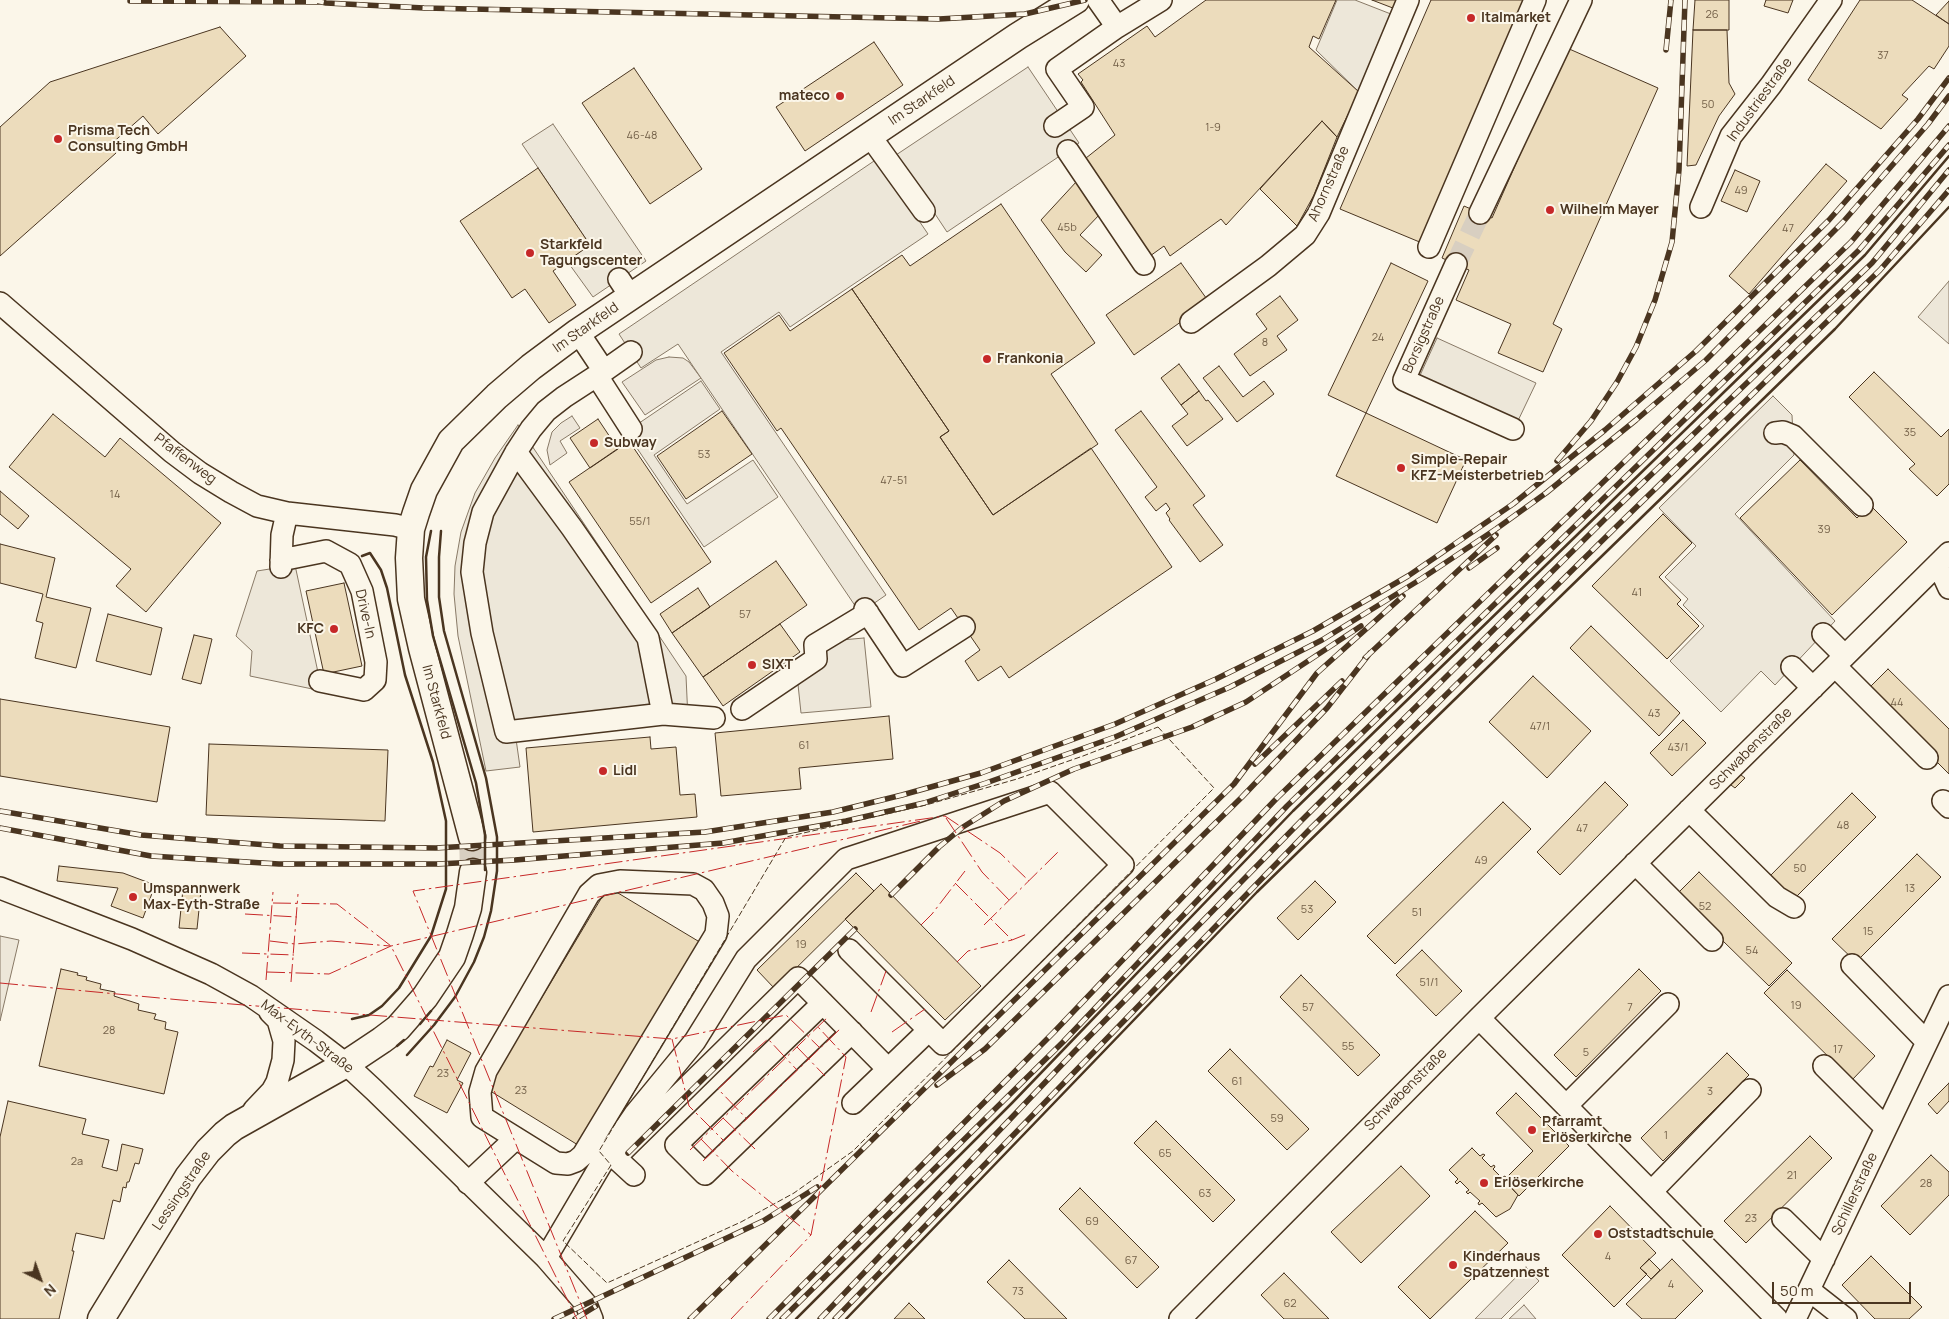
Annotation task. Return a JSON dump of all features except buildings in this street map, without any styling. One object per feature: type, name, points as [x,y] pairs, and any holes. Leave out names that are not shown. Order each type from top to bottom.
[{"type":"main road","name":"Im Starkfeld","points":[[472,837],[436,705],[411,598],[409,558],[412,529],[424,490],[451,441],[471,419],[503,390],[578,332],[625,288],[870,136],[1018,36],[1076,0]]},
{"type":"main road","points":[[346,1064],[398,1028],[440,978],[452,957],[460,934],[468,908],[473,872]]},
{"type":"main road","name":"Lessingstraße","points":[[101,1319],[188,1177],[208,1151],[234,1127],[346,1064]]},
{"type":"street","points":[[1098,0],[1117,27]]},
{"type":"street","points":[[1055,126],[1083,107],[1057,68],[1161,0]]},
{"type":"street","name":"Ahornstraße","points":[[1191,322],[1268,266],[1305,235],[1319,213],[1369,87],[1408,0]]},
{"type":"street","points":[[1429,247],[1535,0]]},
{"type":"street","points":[[1480,213],[1581,0]]},
{"type":"street","name":"Industriestraße","points":[[1702,207],[1731,136],[1771,85],[1831,0]]},
{"type":"street","points":[[870,136],[923,211]]},
{"type":"street","points":[[1068,151],[1144,264]]},
{"type":"street","name":"Borsigstraße","points":[[1456,264],[1404,380],[1513,429]]},
{"type":"street","name":"Pfaffenweg","points":[[0,303],[106,396],[200,473],[258,506],[287,513],[395,525],[412,529]]},
{"type":"street","points":[[578,332],[631,428]]},
{"type":"street","points":[[631,352],[566,395],[546,411],[516,452],[483,512],[475,543],[472,572],[482,633],[506,732],[663,714],[714,718]]},
{"type":"street","points":[[1774,433],[1783,432],[1793,436],[1862,505]]},
{"type":"street","points":[[516,452],[567,521],[648,638],[663,714]]},
{"type":"street","name":"Drive-In","points":[[287,513],[282,534],[281,564],[326,551],[350,564],[362,591],[376,662],[375,680],[364,690],[320,681]]},
{"type":"street","points":[[1943,559],[1949,588]]},
{"type":"street","name":"Schwabenstraße","points":[[1180,1319],[1479,1018],[1943,559]]},
{"type":"street","points":[[742,709],[816,659],[816,645],[866,611],[903,666],[964,627]]},
{"type":"street","points":[[1823,634],[1840,661],[1927,758]]},
{"type":"street","points":[[1792,667],[1813,688]]},
{"type":"street","points":[[546,1258],[612,1155],[635,1114],[695,1040],[746,958],[846,859],[1050,792],[1123,866],[943,1044],[849,950]]},
{"type":"street","points":[[1689,810],[1777,896],[1794,907]]},
{"type":"street","points":[[1635,863],[1712,940]]},
{"type":"street","points":[[620,881],[693,884],[704,890],[713,903],[718,916],[716,934],[584,1155],[576,1162],[568,1164],[556,1163],[516,1138],[482,1117],[480,1092],[486,1071],[589,894],[600,884],[620,881]]},
{"type":"street","name":"Max-Eyth-Straße","points":[[0,888],[132,939],[211,974],[251,996],[316,1041],[346,1064],[546,1258],[586,1304],[592,1319]]},
{"type":"street","points":[[1852,964],[1927,1042]]},
{"type":"street","points":[[612,1155],[653,1121],[798,978],[888,1069]]},
{"type":"street","points":[[234,1127],[272,1092],[279,1076],[285,1050],[278,1020],[251,996]]},
{"type":"street","name":"Schillerstraße","points":[[1795,1319],[1949,996]]},
{"type":"street","points":[[676,1145],[823,1003]]},
{"type":"street","points":[[1566,1106],[1668,1004]]},
{"type":"street","points":[[1479,1018],[1777,1319]]},
{"type":"street","points":[[853,1103],[929,1030]]},
{"type":"street","points":[[653,1121],[705,1174],[852,1032]]},
{"type":"street","points":[[1824,1066],[1886,1128]]},
{"type":"street","points":[[1651,1192],[1750,1090]]},
{"type":"street","points":[[468,1184],[516,1138]]},
{"type":"street","points":[[612,1155],[634,1174]]},
{"type":"street","points":[[1782,1219],[1824,1259]]},
{"type":"street","points":[[1809,1290],[1846,1319]]},
{"type":"shaded area","points":[[1337,0],[1355,0],[1396,16],[1363,96],[1316,50]]},
{"type":"shaded area","points":[[1028,67],[1079,143],[947,232],[896,155]]},
{"type":"shaded area","points":[[553,124],[646,261],[593,297],[567,261],[590,245],[522,144]]},
{"type":"shaded area","points":[[877,159],[928,234],[790,327],[779,312],[721,352],[886,595],[860,613],[678,344],[641,368],[619,334]]},
{"type":"shaded area","points":[[1949,281],[1949,344],[1918,317]]},
{"type":"shaded area","points":[[1437,338],[1536,383],[1515,427],[1417,382]]},
{"type":"shaded area","points":[[669,357],[683,358],[689,362],[701,378],[645,415],[622,382],[656,360]]},
{"type":"shaded area","points":[[701,381],[720,409],[654,455],[687,504],[753,460],[778,497],[704,547],[626,432]]},
{"type":"shaded area","points":[[1773,396],[1792,415],[1794,455],[1735,514],[1835,621],[1775,685],[1761,671],[1721,712],[1670,661],[1704,626],[1683,605],[1688,599],[1665,577],[1696,546],[1659,508]]},
{"type":"shaded area","points":[[572,416],[580,428],[560,441],[567,453],[550,465],[547,450],[552,432]]},
{"type":"shaded area","points":[[518,425],[686,676],[688,719],[516,739],[520,767],[486,771],[458,636],[454,594],[455,566],[461,532],[475,493],[495,458]]},
{"type":"shaded area","name":"KFC","points":[[295,565],[322,691],[250,676],[252,651],[236,636],[257,571]]},
{"type":"shaded area","points":[[864,638],[871,707],[801,713],[797,675],[811,673],[808,643]]},
{"type":"shaded area","points":[[0,936],[19,940],[0,1021]]},
{"type":"shaded area","points":[[1526,1267],[1539,1281],[1501,1319],[1475,1319]]},
{"type":"shaded area","points":[[1524,1305],[1536,1319],[1509,1319]]},
{"type":"tunnel","points":[[1456,264],[1480,213]]},
{"type":"tunnel","points":[[472,837],[473,872]]},
{"type":"railway","points":[[313,0],[326,3],[424,8],[939,19],[1025,14],[1085,0]]},
{"type":"railway","points":[[1666,50],[1671,0]]},
{"type":"railway","points":[[1557,461],[1591,421],[1617,382],[1636,347],[1655,300],[1672,242],[1679,170],[1685,0]]},
{"type":"railway","points":[[130,1],[319,2]]},
{"type":"railway","points":[[0,811],[141,835],[280,846],[436,848],[705,832],[833,812],[902,795],[981,773],[1115,724],[1216,679],[1313,631],[1408,576],[1513,504],[1605,430],[1696,351],[1829,220],[1918,119],[1949,78]]},
{"type":"railway","points":[[0,828],[151,856],[279,864],[438,864],[515,860],[723,843],[846,821],[924,803],[1115,737],[1230,687],[1322,640],[1421,579],[1546,493],[1706,360],[1843,222],[1928,124],[1949,96]]},
{"type":"railway","points":[[769,1319],[1054,1032],[1277,798],[1851,242],[1949,126]]},
{"type":"railway","points":[[782,1319],[1063,1042],[1287,806],[1859,250],[1949,145]]},
{"type":"railway","points":[[820,1319],[1074,1052],[1301,821],[1606,518],[1872,263],[1949,170]]},
{"type":"railway","points":[[835,1319],[1310,829],[1880,270],[1949,190]]},
{"type":"railway","points":[[1365,658],[1496,535]]},
{"type":"railway","points":[[1469,568],[1497,548]]},
{"type":"railway","points":[[690,1319],[1234,784],[1317,673],[1403,596]]},
{"type":"railway","points":[[891,895],[939,847],[963,827],[1004,801],[1074,769],[1192,727],[1246,702],[1361,626]]},
{"type":"railway","points":[[937,1085],[985,1049],[1242,797],[1327,708],[1370,653]]},
{"type":"railway","points":[[1255,764],[1342,681]]},
{"type":"railway","points":[[628,1153],[855,929]]},
{"type":"railway","points":[[554,1319],[763,1221],[817,1187]]},
{"type":"railway","points":[[575,1319],[596,1306]]},
{"type":"fence","points":[[431,531],[426,557],[427,600],[433,636],[476,783],[485,835],[485,870]]},
{"type":"fence","points":[[1158,727],[1214,788],[853,1151],[794,1193],[741,1222],[607,1283],[563,1241],[611,1165],[599,1151],[786,837],[926,805],[1017,779],[1158,727]]},
{"type":"fence","points":[[420,1024],[431,1011]]},
{"type":"fence","points":[[397,1046],[404,1040]]},
{"type":"wall","points":[[796,1319],[1012,1103],[1293,811],[1865,255],[1949,156]]},
{"type":"wall","points":[[846,1319],[1257,892],[1835,329],[1949,207]]},
{"type":"wall","points":[[431,531],[426,557],[427,600],[433,636],[476,783],[485,835],[485,870]]},
{"type":"wall","points":[[407,1055],[434,1025],[455,997],[474,962],[484,937],[491,911],[497,871],[497,837],[486,778],[444,631],[439,597],[441,531]]},
{"type":"wall","points":[[352,1019],[369,1015],[382,1006],[399,988],[431,936],[446,889],[446,821],[433,762],[405,675],[387,588],[381,570],[370,553],[362,556]]},
{"type":"wall","points":[[420,1024],[431,1011]]},
{"type":"wall","points":[[397,1046],[404,1040]]},
{"type":"power","points":[[587,1319],[413,891],[945,816],[1000,853],[1029,881]]},
{"type":"power","points":[[946,818],[982,872],[1009,900]]},
{"type":"power","points":[[267,972],[329,974],[391,946],[921,821]]},
{"type":"power","points":[[984,925],[1058,852]]},
{"type":"power","points":[[921,925],[932,914],[965,871]]},
{"type":"power","points":[[955,883],[1012,940]]},
{"type":"power","points":[[266,980],[273,892]]},
{"type":"power","points":[[291,982],[298,894]]},
{"type":"power","points":[[273,903],[337,904],[391,946],[577,1319]]},
{"type":"power","points":[[245,914],[297,917]]},
{"type":"power","points":[[957,962],[968,951],[1012,940],[1027,934]]},
{"type":"power","points":[[270,941],[295,944],[331,941],[390,946]]},
{"type":"power","points":[[242,953],[294,955]]},
{"type":"power","points":[[871,1012],[886,971]]},
{"type":"power","points":[[0,983],[181,1000],[672,1039],[786,1015],[820,1048]]},
{"type":"power","points":[[892,1032],[925,1009]]},
{"type":"power","points":[[690,1150],[828,1017]]},
{"type":"power","points":[[731,1319],[811,1235],[846,1057],[818,1027]]},
{"type":"power","points":[[703,1161],[840,1029]]},
{"type":"power","points":[[672,1039],[689,1106],[724,1141]]},
{"type":"power","points":[[753,1052],[768,1039],[797,1070]]},
{"type":"power","points":[[797,1047],[825,1076]]},
{"type":"power","points":[[731,1077],[718,1089],[747,1119]]},
{"type":"power","points":[[723,1118],[755,1149]]},
{"type":"power","points":[[701,1139],[732,1171],[811,1235]]},
{"type":"place","name":"Italmarket","points":[[1471,18]]},
{"type":"place","name":"mateco","points":[[840,96]]},
{"type":"place","name":"Prisma Tech Consulting GmbH","points":[[58,139]]},
{"type":"place","name":"Wilhelm Mayer","points":[[1550,210]]},
{"type":"place","name":"Starkfeld Tagungscenter","points":[[530,253]]},
{"type":"place","name":"Frankonia","points":[[987,359]]},
{"type":"place","name":"Subway","points":[[594,443]]},
{"type":"place","name":"Simple-Repair KFZ-Meisterbetrieb","points":[[1401,468]]},
{"type":"place","name":"KFC","points":[[334,629]]},
{"type":"place","name":"SIXT","points":[[752,665]]},
{"type":"place","name":"Lidl","points":[[603,771]]},
{"type":"place","name":"Umspannwerk Max-Eyth-Straße","points":[[133,897]]},
{"type":"place","name":"Pfarramt Erlöserkirche","points":[[1532,1130]]},
{"type":"place","name":"Erlöserkirche","points":[[1484,1183]]},
{"type":"place","name":"Oststadtschule","points":[[1598,1234]]},
{"type":"place","name":"Kinderhaus Spatzennest","points":[[1453,1265]]}]
